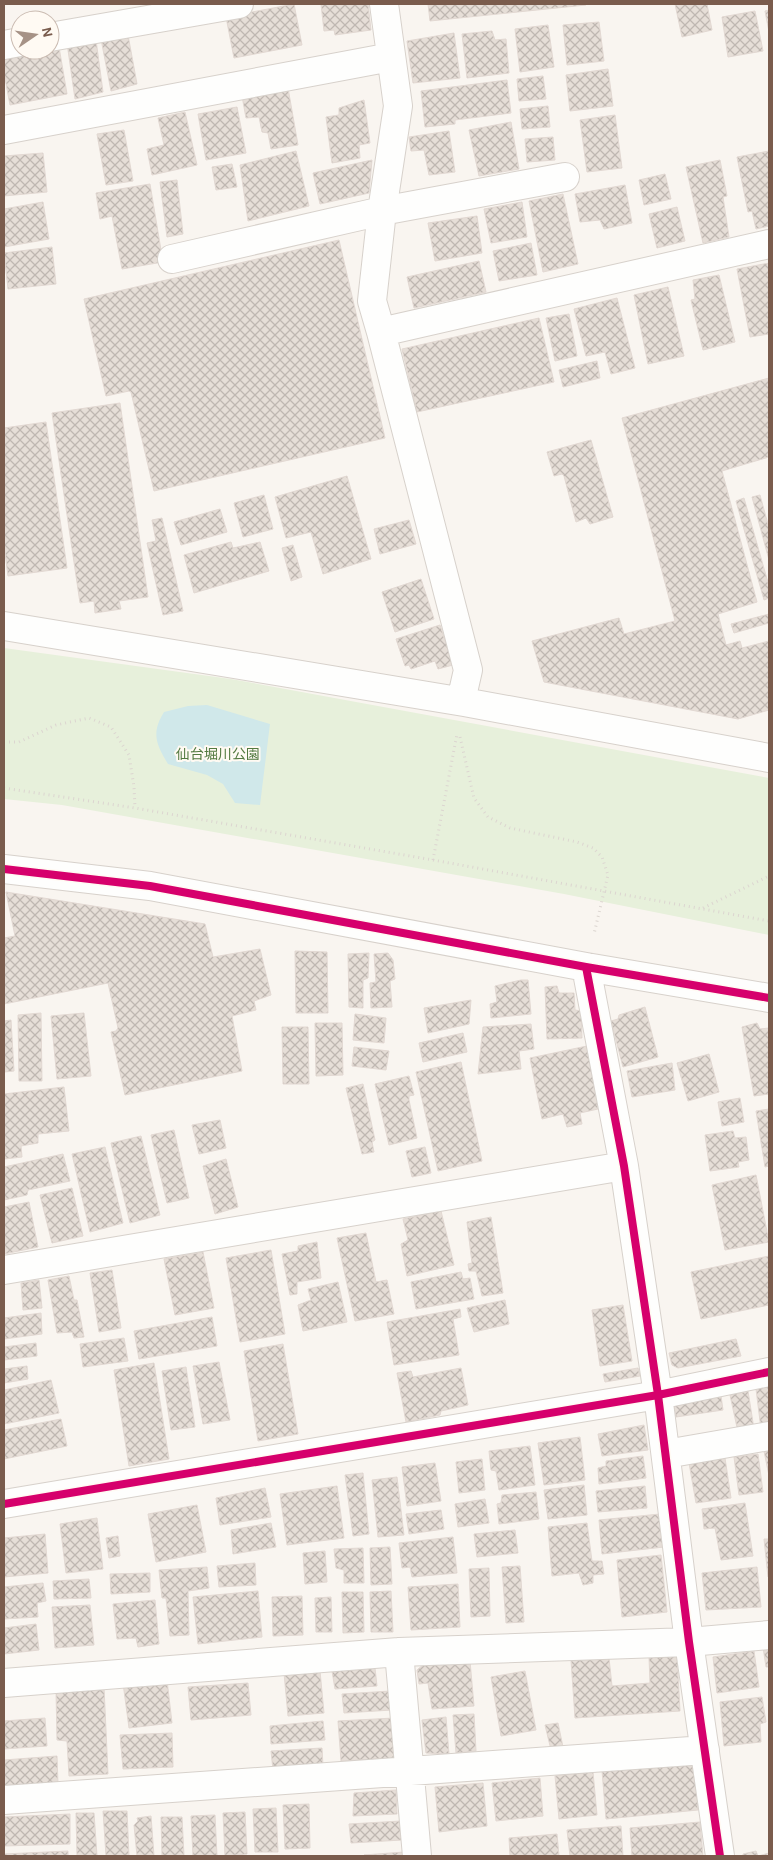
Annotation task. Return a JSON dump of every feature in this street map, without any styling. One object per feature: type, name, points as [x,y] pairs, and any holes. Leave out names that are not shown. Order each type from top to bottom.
[{"type":"street","points":[[60,35],[239,4]]},
{"type":"street","points":[[384,4],[398,106],[382,210],[372,301],[468,670],[461,701]]},
{"type":"street","points":[[4,130],[391,57]]},
{"type":"street","points":[[172,260],[382,210],[565,177]]},
{"type":"street","points":[[381,332],[769,244]]},
{"type":"street","points":[[4,626],[461,701],[769,758]]},
{"type":"street","points":[[4,869],[150,886],[586,967],[769,998]]},
{"type":"street","points":[[586,967],[624,1166],[666,1454],[688,1642],[720,1856]]},
{"type":"street","points":[[4,1270],[624,1166]]},
{"type":"street","points":[[4,1504],[658,1395],[769,1372]]},
{"type":"street","points":[[666,1454],[769,1436]]},
{"type":"street","points":[[4,1683],[399,1652],[688,1642],[769,1635]]},
{"type":"street","points":[[399,1652],[418,1856]]},
{"type":"street","points":[[4,1800],[705,1750]]},
{"type":"path","points":[[4,742],[19,742],[56,725],[90,718],[112,727],[128,756],[134,787],[135,808]]},
{"type":"path","points":[[433,860],[458,729],[474,798],[488,817],[510,828],[577,842],[593,848],[602,857],[608,875],[586,967]]},
{"type":"path","points":[[4,788],[135,808],[769,921]]},
{"type":"path","points":[[702,908],[769,876]]},
{"type":"green space","name":"仙台堀川公園","points":[[4,648],[231,679],[769,778],[769,935],[564,894],[62,805],[4,799]]},
{"type":"water","points":[[207,705],[270,724],[260,805],[235,803],[223,784],[207,775],[168,764],[164,757],[158,744],[156,732],[164,712],[188,706]]},
{"type":"building","points":[[294,4],[302,45],[234,58],[226,17]]},
{"type":"building","points":[[321,4],[368,4],[371,30],[335,35],[334,30],[324,31]]},
{"type":"building","points":[[428,4],[586,4],[586,5],[430,21]]},
{"type":"building","points":[[675,4],[707,4],[712,30],[682,37]]},
{"type":"building","points":[[769,10],[769,32],[765,11]]},
{"type":"building","points":[[755,11],[763,51],[728,57],[722,17]]},
{"type":"building","points":[[599,22],[604,61],[567,65],[563,25]]},
{"type":"building","points":[[548,25],[554,67],[520,72],[515,29]]},
{"type":"building","points":[[492,31],[495,40],[506,39],[509,73],[467,78],[462,34]]},
{"type":"building","points":[[454,33],[460,78],[413,83],[407,41]]},
{"type":"building","points":[[128,35],[137,84],[111,91],[101,39]]},
{"type":"building","points":[[96,40],[103,92],[75,99],[67,43]]},
{"type":"building","points":[[60,53],[67,94],[10,105],[4,73],[4,57],[10,56],[10,60],[60,60]]},
{"type":"building","points":[[608,69],[613,106],[570,111],[566,75]]},
{"type":"building","points":[[543,76],[546,99],[519,101],[517,79]]},
{"type":"building","points":[[507,80],[511,113],[455,120],[455,124],[425,127],[421,91]]},
{"type":"building","points":[[288,88],[298,145],[271,149],[268,133],[262,132],[259,117],[246,118],[242,96]]},
{"type":"building","points":[[364,100],[370,143],[359,145],[360,158],[332,163],[326,117],[339,115],[339,108]]},
{"type":"building","points":[[548,106],[550,127],[522,129],[520,109]]},
{"type":"building","points":[[237,107],[246,153],[206,160],[198,114]]},
{"type":"building","points":[[185,112],[197,165],[152,175],[147,149],[164,145],[158,118]]},
{"type":"building","points":[[615,115],[622,168],[587,172],[580,120]]},
{"type":"building","points":[[511,122],[519,169],[479,176],[469,130]]},
{"type":"building","points":[[124,130],[133,181],[106,185],[97,134]]},
{"type":"building","points":[[449,131],[455,172],[429,175],[424,150],[411,151],[409,137]]},
{"type":"building","points":[[553,137],[555,160],[527,162],[525,139]]},
{"type":"building","points":[[296,151],[309,206],[248,221],[240,165]]},
{"type":"building","points":[[769,151],[769,226],[756,229],[752,211],[748,212],[737,157]]},
{"type":"building","points":[[43,153],[47,192],[4,196],[4,156]]},
{"type":"building","points":[[372,160],[369,193],[320,204],[313,173]]},
{"type":"building","points":[[720,160],[727,196],[723,197],[729,237],[703,243],[686,167]]},
{"type":"building","points":[[232,164],[237,187],[216,190],[212,167]]},
{"type":"building","points":[[665,174],[671,199],[644,205],[639,180]]},
{"type":"building","points":[[177,180],[183,234],[167,237],[160,182]]},
{"type":"building","points":[[150,184],[163,262],[122,269],[112,216],[100,219],[96,193]]},
{"type":"building","points":[[625,185],[632,223],[604,229],[600,220],[580,222],[575,194]]},
{"type":"building","points":[[563,194],[578,264],[543,272],[529,201]]},
{"type":"building","points":[[43,202],[49,239],[4,247],[4,209]]},
{"type":"building","points":[[522,202],[527,237],[491,243],[484,209]]},
{"type":"building","points":[[677,207],[685,241],[657,248],[649,214]]},
{"type":"building","points":[[477,216],[482,253],[435,261],[428,223]]},
{"type":"building","points":[[339,240],[385,438],[154,491],[131,392],[106,396],[84,299]]},
{"type":"building","points":[[531,243],[537,275],[499,281],[493,251]]},
{"type":"building","points":[[52,247],[56,284],[8,289],[4,253]]},
{"type":"building","points":[[479,261],[486,292],[414,308],[407,277]]},
{"type":"building","points":[[769,263],[769,334],[750,337],[737,269]]},
{"type":"building","points":[[719,275],[735,342],[703,350],[691,300],[695,299],[693,280]]},
{"type":"building","points":[[668,287],[684,356],[648,364],[634,295]]},
{"type":"building","points":[[617,298],[635,368],[611,374],[605,352],[586,356],[574,309]]},
{"type":"building","points":[[569,314],[577,356],[555,361],[546,318]]},
{"type":"building","points":[[539,318],[554,382],[417,412],[402,349]]},
{"type":"building","points":[[597,361],[600,378],[563,387],[559,370]]},
{"type":"building","points":[[769,378],[769,457],[722,471],[757,602],[718,614],[726,645],[740,641],[742,648],[769,641],[769,710],[738,719],[544,682],[532,641],[619,618],[624,634],[675,621],[622,418]]},
{"type":"building","points":[[120,403],[148,597],[119,601],[121,609],[95,613],[94,601],[80,603],[52,413]]},
{"type":"building","points":[[46,422],[67,568],[8,576],[4,545],[4,428]]},
{"type":"building","points":[[591,440],[613,517],[590,524],[586,518],[576,522],[564,476],[562,474],[554,476],[547,452]]},
{"type":"building","points":[[347,476],[371,559],[323,574],[311,532],[286,538],[275,497]]},
{"type":"building","points":[[264,495],[273,529],[243,537],[234,503]]},
{"type":"building","points":[[760,495],[769,528],[769,560],[752,497]]},
{"type":"building","points":[[744,498],[769,586],[769,598],[764,600],[736,501]]},
{"type":"building","points":[[220,509],[227,532],[181,545],[174,522]]},
{"type":"building","points":[[162,518],[183,611],[163,615],[147,543],[156,541],[152,520]]},
{"type":"building","points":[[409,520],[416,544],[380,554],[374,529]]},
{"type":"building","points":[[231,542],[233,548],[260,542],[269,571],[194,593],[184,555]]},
{"type":"building","points":[[293,545],[302,577],[291,581],[282,548]]},
{"type":"building","points":[[421,579],[434,619],[395,632],[382,592]]},
{"type":"building","points":[[769,614],[769,623],[734,633],[731,624]]},
{"type":"building","points":[[440,625],[453,665],[438,669],[435,661],[411,669],[409,665],[405,666],[396,639]]},
{"type":"building","points":[[6,892],[205,924],[213,957],[260,949],[271,995],[254,1001],[256,1010],[232,1016],[242,1071],[125,1095],[111,1032],[116,1031],[118,1028],[108,983],[4,1004],[4,938],[15,936]]},
{"type":"building","points":[[295,951],[327,952],[328,1013],[296,1013]]},
{"type":"building","points":[[369,953],[368,978],[363,980],[363,1008],[349,1007],[348,954]]},
{"type":"building","points":[[388,953],[393,960],[395,979],[390,981],[392,1007],[371,1008],[370,983],[376,982],[374,954]]},
{"type":"building","points":[[528,980],[531,1014],[491,1018],[490,1004],[497,1002],[495,986]]},
{"type":"building","points":[[557,986],[559,993],[574,993],[575,1010],[581,1011],[582,1038],[547,1039],[545,987]]},
{"type":"building","points":[[471,1000],[469,1024],[428,1033],[424,1008]]},
{"type":"building","points":[[645,1007],[658,1057],[623,1067],[611,1021],[618,1019],[619,1015]]},
{"type":"building","points":[[41,1013],[42,1081],[19,1081],[18,1015]]},
{"type":"building","points":[[84,1013],[91,1076],[57,1079],[51,1016]]},
{"type":"building","points":[[355,1014],[386,1018],[384,1043],[353,1040]]},
{"type":"building","points":[[11,1020],[14,1071],[4,1072],[4,1021]]},
{"type":"building","points":[[315,1023],[342,1023],[343,1075],[316,1076]]},
{"type":"building","points":[[757,1023],[760,1029],[769,1028],[769,1094],[754,1096],[742,1027]]},
{"type":"building","points":[[531,1024],[534,1049],[519,1051],[521,1069],[478,1074],[483,1027]]},
{"type":"building","points":[[282,1027],[308,1027],[309,1084],[283,1084]]},
{"type":"building","points":[[463,1033],[467,1052],[423,1062],[419,1043]]},
{"type":"building","points":[[587,1046],[598,1109],[580,1113],[582,1124],[567,1127],[563,1114],[542,1119],[530,1058]]},
{"type":"building","points":[[354,1047],[389,1051],[386,1070],[352,1066]]},
{"type":"building","points":[[709,1054],[719,1092],[688,1101],[677,1063]]},
{"type":"building","points":[[461,1062],[482,1161],[438,1171],[416,1072]]},
{"type":"building","points":[[672,1063],[675,1090],[632,1097],[627,1071]]},
{"type":"building","points":[[409,1076],[414,1095],[409,1096],[409,1100],[417,1138],[389,1145],[375,1084]]},
{"type":"building","points":[[363,1084],[375,1140],[372,1142],[374,1152],[362,1154],[346,1088]]},
{"type":"building","points":[[64,1087],[69,1131],[38,1134],[38,1143],[21,1146],[22,1157],[4,1159],[4,1094]]},
{"type":"building","points":[[740,1098],[744,1122],[722,1126],[718,1102]]},
{"type":"building","points":[[769,1109],[769,1166],[765,1167],[756,1111]]},
{"type":"building","points":[[220,1120],[226,1148],[199,1154],[192,1125]]},
{"type":"building","points":[[174,1130],[189,1198],[167,1203],[151,1135]]},
{"type":"building","points":[[733,1131],[735,1138],[746,1137],[749,1160],[738,1162],[739,1167],[710,1171],[705,1135]]},
{"type":"building","points":[[141,1136],[160,1215],[130,1223],[111,1143]]},
{"type":"building","points":[[105,1147],[123,1223],[90,1232],[72,1154]]},
{"type":"building","points":[[425,1147],[431,1173],[412,1177],[406,1151]]},
{"type":"building","points":[[63,1154],[70,1181],[28,1190],[27,1195],[4,1200],[4,1167]]},
{"type":"building","points":[[226,1159],[238,1207],[215,1214],[203,1166]]},
{"type":"building","points":[[756,1175],[769,1242],[725,1250],[712,1185]]},
{"type":"building","points":[[72,1188],[83,1236],[52,1243],[40,1195]]},
{"type":"building","points":[[29,1202],[38,1247],[4,1254],[4,1207]]},
{"type":"building","points":[[441,1211],[454,1265],[407,1276],[401,1244],[408,1240],[403,1219]]},
{"type":"building","points":[[491,1217],[503,1293],[482,1296],[476,1271],[469,1271],[468,1264],[472,1263],[467,1222]]},
{"type":"building","points":[[366,1233],[376,1282],[387,1280],[394,1314],[355,1321],[337,1238]]},
{"type":"building","points":[[317,1242],[321,1278],[297,1282],[297,1294],[290,1295],[282,1254],[298,1251],[298,1246]]},
{"type":"building","points":[[271,1250],[285,1334],[240,1342],[226,1258]]},
{"type":"building","points":[[203,1252],[214,1308],[175,1315],[164,1259]]},
{"type":"building","points":[[769,1256],[769,1305],[701,1319],[691,1272]]},
{"type":"building","points":[[112,1270],[121,1328],[99,1332],[90,1273]]},
{"type":"building","points":[[461,1272],[463,1279],[470,1278],[474,1299],[416,1309],[411,1282]]},
{"type":"building","points":[[69,1276],[74,1300],[77,1300],[84,1337],[74,1338],[72,1332],[57,1333],[48,1280]]},
{"type":"building","points":[[39,1280],[42,1308],[23,1310],[21,1283]]},
{"type":"building","points":[[338,1282],[347,1322],[303,1331],[298,1305],[311,1300],[308,1289]]},
{"type":"building","points":[[505,1300],[509,1324],[474,1332],[467,1308]]},
{"type":"building","points":[[623,1305],[632,1361],[600,1366],[592,1310]]},
{"type":"building","points":[[460,1309],[461,1317],[453,1319],[459,1355],[394,1365],[387,1322]]},
{"type":"building","points":[[41,1313],[42,1334],[4,1339],[4,1318]]},
{"type":"building","points":[[212,1317],[217,1346],[139,1359],[134,1331]]},
{"type":"building","points":[[124,1338],[128,1361],[83,1367],[80,1344]]},
{"type":"building","points":[[736,1339],[741,1356],[678,1368],[672,1365],[669,1353]]},
{"type":"building","points":[[36,1343],[37,1356],[4,1360],[4,1347]]},
{"type":"building","points":[[283,1344],[298,1434],[258,1441],[244,1351]]},
{"type":"building","points":[[219,1362],[230,1420],[203,1424],[193,1366]]},
{"type":"building","points":[[154,1363],[169,1459],[129,1466],[114,1370]]},
{"type":"building","points":[[27,1366],[28,1379],[4,1383],[4,1369]]},
{"type":"building","points":[[186,1367],[195,1427],[171,1430],[162,1371]]},
{"type":"building","points":[[461,1368],[468,1405],[441,1411],[440,1415],[406,1422],[397,1373],[411,1371],[413,1377]]},
{"type":"building","points":[[638,1368],[640,1376],[605,1382],[603,1374]]},
{"type":"building","points":[[51,1380],[59,1413],[4,1424],[4,1390]]},
{"type":"building","points":[[769,1386],[769,1427],[761,1429],[756,1389]]},
{"type":"building","points":[[748,1391],[754,1429],[738,1432],[730,1395]]},
{"type":"building","points":[[721,1396],[723,1410],[676,1417],[674,1406]]},
{"type":"building","points":[[61,1419],[67,1446],[4,1459],[4,1430]]},
{"type":"building","points":[[644,1425],[648,1450],[602,1456],[598,1434]]},
{"type":"building","points":[[580,1437],[585,1480],[544,1485],[538,1443]]},
{"type":"building","points":[[530,1446],[535,1485],[499,1490],[496,1471],[491,1470],[489,1451]]},
{"type":"building","points":[[769,1450],[769,1476],[764,1451]]},
{"type":"building","points":[[758,1454],[763,1492],[739,1495],[734,1457]]},
{"type":"building","points":[[643,1456],[646,1478],[599,1484],[598,1468],[606,1466],[606,1461]]},
{"type":"building","points":[[725,1458],[731,1498],[696,1503],[689,1463]]},
{"type":"building","points":[[482,1459],[485,1490],[459,1493],[456,1462]]},
{"type":"building","points":[[435,1463],[441,1501],[407,1506],[402,1467]]},
{"type":"building","points":[[363,1473],[369,1534],[353,1536],[345,1475]]},
{"type":"building","points":[[397,1477],[404,1535],[378,1537],[372,1480]]},
{"type":"building","points":[[584,1485],[587,1515],[548,1519],[544,1490]]},
{"type":"building","points":[[337,1486],[344,1538],[287,1545],[280,1494]]},
{"type":"building","points":[[645,1486],[647,1508],[598,1512],[596,1491]]},
{"type":"building","points":[[265,1488],[271,1517],[220,1525],[216,1498]]},
{"type":"building","points":[[536,1492],[539,1519],[499,1524],[497,1504],[501,1503],[502,1495]]},
{"type":"building","points":[[485,1499],[489,1523],[458,1527],[455,1504]]},
{"type":"building","points":[[745,1503],[753,1556],[721,1560],[715,1528],[704,1529],[702,1509]]},
{"type":"building","points":[[197,1505],[206,1552],[156,1562],[148,1514]]},
{"type":"building","points":[[441,1510],[444,1529],[409,1534],[406,1514]]},
{"type":"building","points":[[660,1514],[664,1547],[602,1554],[599,1520]]},
{"type":"building","points":[[97,1518],[103,1569],[66,1573],[60,1524]]},
{"type":"building","points":[[271,1523],[276,1547],[233,1554],[231,1530]]},
{"type":"building","points":[[587,1523],[592,1561],[602,1561],[604,1574],[593,1575],[593,1583],[583,1585],[579,1573],[552,1576],[548,1527]]},
{"type":"building","points":[[515,1530],[518,1553],[477,1557],[474,1534]]},
{"type":"building","points":[[45,1534],[48,1573],[4,1577],[4,1538]]},
{"type":"building","points":[[118,1536],[120,1556],[109,1558],[106,1538]]},
{"type":"building","points":[[453,1537],[457,1573],[412,1577],[410,1567],[402,1568],[399,1543]]},
{"type":"building","points":[[764,1539],[769,1539],[769,1577],[768,1577]]},
{"type":"building","points":[[390,1547],[392,1584],[371,1585],[370,1548]]},
{"type":"building","points":[[363,1548],[364,1583],[344,1583],[344,1570],[336,1568],[334,1549]]},
{"type":"building","points":[[325,1551],[327,1582],[305,1584],[303,1553]]},
{"type":"building","points":[[661,1555],[667,1612],[622,1617],[617,1560]]},
{"type":"building","points":[[255,1563],[256,1585],[219,1587],[217,1566]]},
{"type":"building","points":[[520,1566],[524,1622],[506,1623],[502,1567]]},
{"type":"building","points":[[207,1567],[209,1588],[188,1591],[189,1635],[170,1636],[166,1598],[162,1598],[159,1570]]},
{"type":"building","points":[[757,1567],[761,1607],[706,1610],[702,1573]]},
{"type":"building","points":[[489,1568],[490,1616],[471,1617],[469,1569]]},
{"type":"building","points":[[150,1573],[150,1592],[111,1594],[110,1574]]},
{"type":"building","points":[[89,1579],[91,1598],[54,1599],[53,1581]]},
{"type":"building","points":[[43,1583],[46,1601],[37,1603],[38,1617],[4,1619],[4,1587]]},
{"type":"building","points":[[458,1584],[460,1627],[411,1630],[408,1587]]},
{"type":"building","points":[[258,1591],[262,1637],[198,1644],[193,1597]]},
{"type":"building","points":[[391,1591],[393,1632],[371,1632],[370,1592]]},
{"type":"building","points":[[342,1592],[363,1592],[364,1632],[343,1633]]},
{"type":"building","points":[[302,1596],[303,1635],[273,1636],[272,1597]]},
{"type":"building","points":[[331,1597],[332,1632],[316,1632],[315,1598]]},
{"type":"building","points":[[155,1600],[159,1644],[138,1647],[136,1638],[117,1639],[113,1604]]},
{"type":"building","points":[[90,1605],[94,1645],[55,1648],[52,1607]]},
{"type":"building","points":[[36,1624],[39,1650],[4,1654],[4,1628]]},
{"type":"building","points":[[763,1647],[769,1647],[769,1667],[766,1667]]},
{"type":"building","points":[[754,1651],[759,1687],[717,1693],[713,1657]]},
{"type":"building","points":[[677,1655],[680,1711],[575,1718],[571,1660],[609,1658],[612,1686],[650,1683],[649,1657]]},
{"type":"building","points":[[470,1661],[474,1706],[432,1709],[428,1683],[419,1684],[417,1670],[424,1664]]},
{"type":"building","points":[[375,1668],[377,1686],[335,1689],[332,1671]]},
{"type":"building","points":[[320,1671],[324,1713],[288,1716],[284,1673]]},
{"type":"building","points":[[525,1671],[536,1730],[501,1736],[491,1677]]},
{"type":"building","points":[[167,1680],[172,1723],[129,1728],[123,1683]]},
{"type":"building","points":[[248,1683],[251,1715],[191,1720],[188,1687]]},
{"type":"building","points":[[104,1687],[108,1774],[69,1776],[67,1741],[57,1740],[56,1690]]},
{"type":"building","points":[[391,1691],[392,1710],[344,1713],[342,1694]]},
{"type":"building","points":[[762,1697],[766,1722],[760,1724],[761,1742],[724,1746],[720,1702]]},
{"type":"building","points":[[474,1714],[476,1751],[456,1753],[453,1715]]},
{"type":"building","points":[[446,1717],[449,1754],[426,1753],[422,1720]]},
{"type":"building","points":[[45,1718],[47,1746],[4,1749],[4,1721]]},
{"type":"building","points":[[394,1718],[399,1758],[341,1761],[338,1721]]},
{"type":"building","points":[[323,1721],[325,1740],[271,1744],[270,1726]]},
{"type":"building","points":[[558,1723],[563,1747],[551,1750],[545,1725]]},
{"type":"building","points":[[172,1733],[173,1767],[123,1769],[120,1735]]},
{"type":"building","points":[[322,1748],[323,1766],[273,1770],[271,1751]]},
{"type":"building","points":[[57,1756],[58,1783],[4,1787],[4,1760]]},
{"type":"building","points":[[694,1762],[698,1810],[606,1819],[602,1771]]},
{"type":"building","points":[[593,1772],[597,1815],[559,1819],[555,1776]]},
{"type":"building","points":[[540,1778],[543,1816],[496,1821],[492,1783]]},
{"type":"building","points":[[483,1783],[487,1826],[439,1832],[435,1787]]},
{"type":"building","points":[[396,1790],[397,1814],[353,1816],[354,1793]]},
{"type":"building","points":[[309,1804],[310,1848],[285,1849],[283,1805]]},
{"type":"building","points":[[276,1808],[278,1852],[255,1852],[253,1809]]},
{"type":"building","points":[[103,1811],[127,1811],[129,1856],[106,1856]]},
{"type":"building","points":[[245,1812],[247,1854],[225,1856],[223,1813]]},
{"type":"building","points":[[76,1813],[94,1813],[97,1856],[77,1856]]},
{"type":"building","points":[[70,1814],[70,1844],[4,1846],[4,1817]]},
{"type":"building","points":[[215,1815],[217,1856],[193,1856],[191,1816]]},
{"type":"building","points":[[151,1816],[154,1856],[137,1856],[134,1825],[138,1821],[137,1818]]},
{"type":"building","points":[[161,1817],[182,1817],[184,1856],[162,1856]]},
{"type":"building","points":[[401,1821],[402,1840],[351,1843],[349,1824]]},
{"type":"building","points":[[700,1822],[703,1856],[632,1856],[630,1828]]},
{"type":"building","points":[[621,1826],[623,1856],[570,1856],[567,1830]]},
{"type":"building","points":[[557,1834],[559,1856],[510,1856],[509,1838]]},
{"type":"building","points":[[68,1851],[68,1856],[4,1856],[4,1854]]},
{"type":"building","points":[[756,1851],[758,1856],[743,1856],[743,1854]]},
{"type":"building","points":[[404,1852],[405,1856],[364,1855]]},
{"type":"building","points":[[769,1853],[769,1856],[758,1856]]},
{"type":"cycle path","points":[[4,869],[150,886],[586,967],[769,998]]},
{"type":"cycle path","points":[[586,967],[624,1166],[658,1395],[689,1642],[720,1856]]},
{"type":"cycle path","points":[[4,1504],[658,1395],[769,1372]]}]
